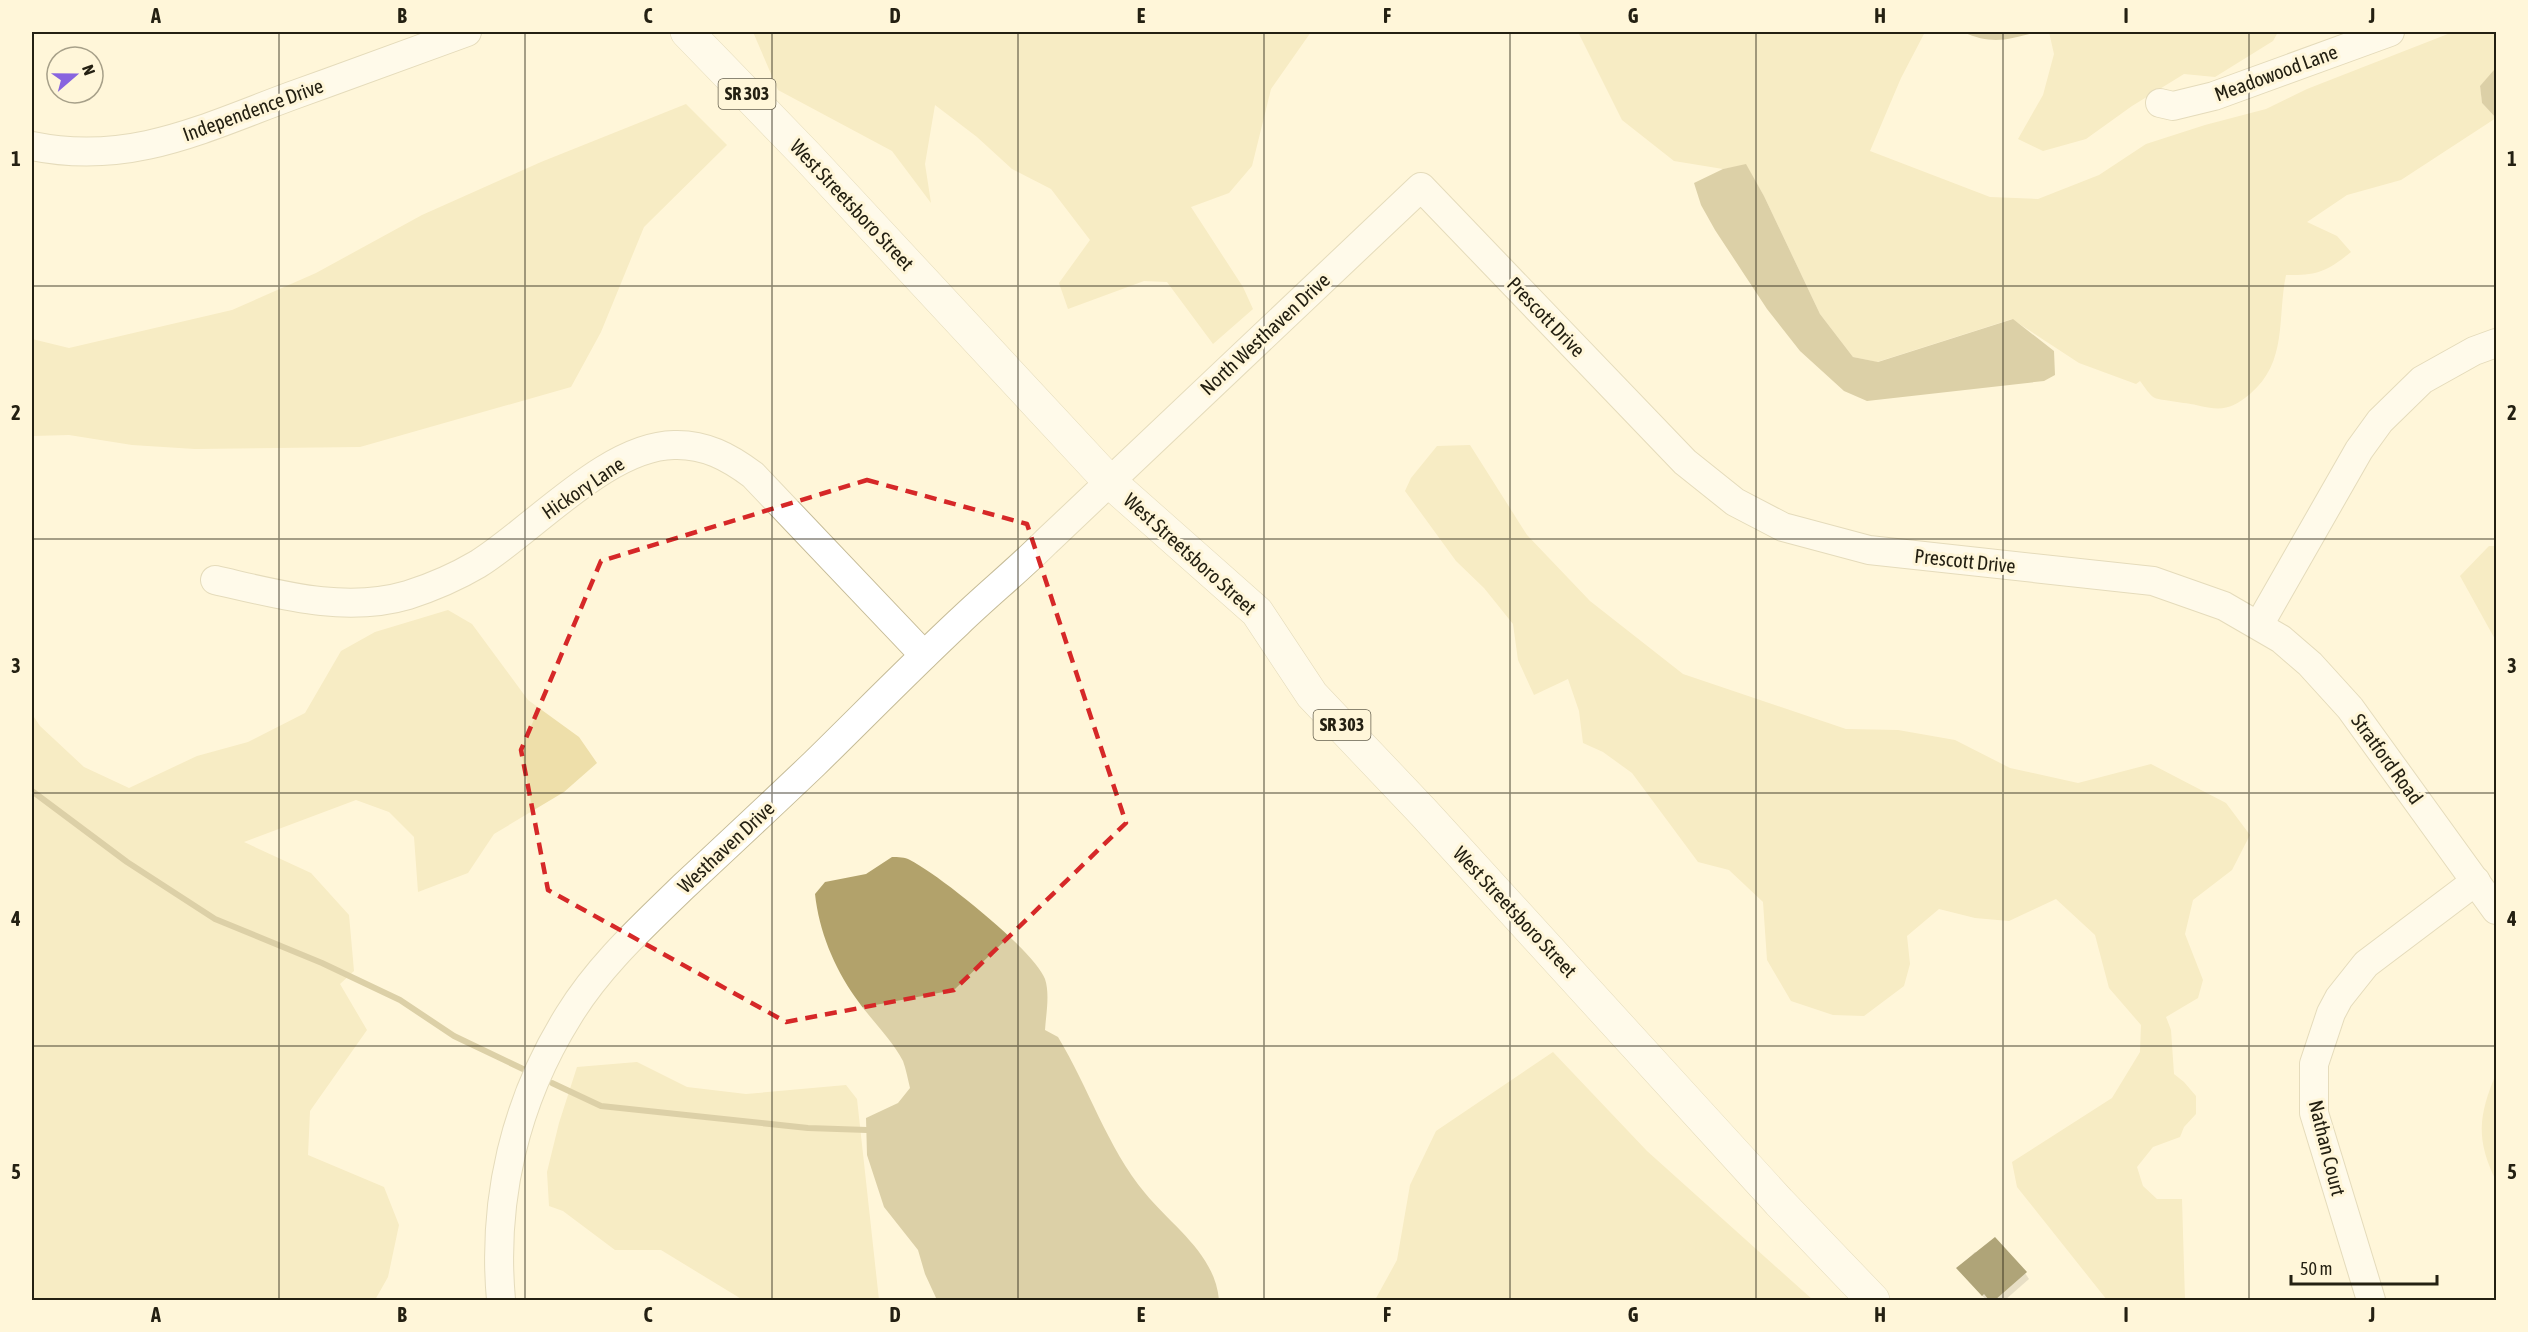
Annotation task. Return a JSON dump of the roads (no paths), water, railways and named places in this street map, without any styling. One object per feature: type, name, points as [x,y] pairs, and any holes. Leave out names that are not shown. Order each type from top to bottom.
[{"type":"main road","name":"West Streetsboro Street","points":[[687,32],[807,156],[1109,481],[1257,612],[1312,696],[1424,813],[1779,1202],[1873,1300]]},
{"type":"street","name":"Independence Drive","points":[[32,146],[56,151],[96,153],[147,147],[467,32]]},
{"type":"street","name":"Meadowood Lane","points":[[2160,103],[2173,106],[2196,102],[2390,32]]},
{"type":"street","name":"North Westhaven Drive","points":[[1109,481],[1421,188]]},
{"type":"street","name":"Prescott Drive","points":[[1421,188],[1686,462],[1736,502],[1783,527],[1869,550],[2153,581],[2223,606],[2259,625]]},
{"type":"street","points":[[2259,625],[2359,450],[2380,421],[2422,380],[2457,360],[2496,343]]},
{"type":"street","name":"Hickory Lane","points":[[215,580],[309,601],[357,603],[405,596],[444,582],[479,563],[618,462],[645,449],[674,445],[704,448],[729,457],[753,475],[924,655]]},
{"type":"street","name":"Westhaven Drive","points":[[501,1300],[502,1192],[521,1116],[549,1050],[570,1014],[594,980],[630,940],[924,655],[1109,481]]},
{"type":"street","name":"Stratford Road","points":[[2259,625],[2281,639],[2330,685],[2371,736],[2496,910]]},
{"type":"street","name":"Nathan Court","points":[[2371,1300],[2314,1113],[2314,1064],[2331,1013],[2339,998],[2359,972],[2378,954],[2476,881]]},
{"type":"waterway","points":[[32,791],[127,862],[215,919],[322,963],[400,1000],[454,1036],[523,1069]]},
{"type":"waterway","points":[[552,1083],[601,1106],[808,1128],[867,1130]]}]
